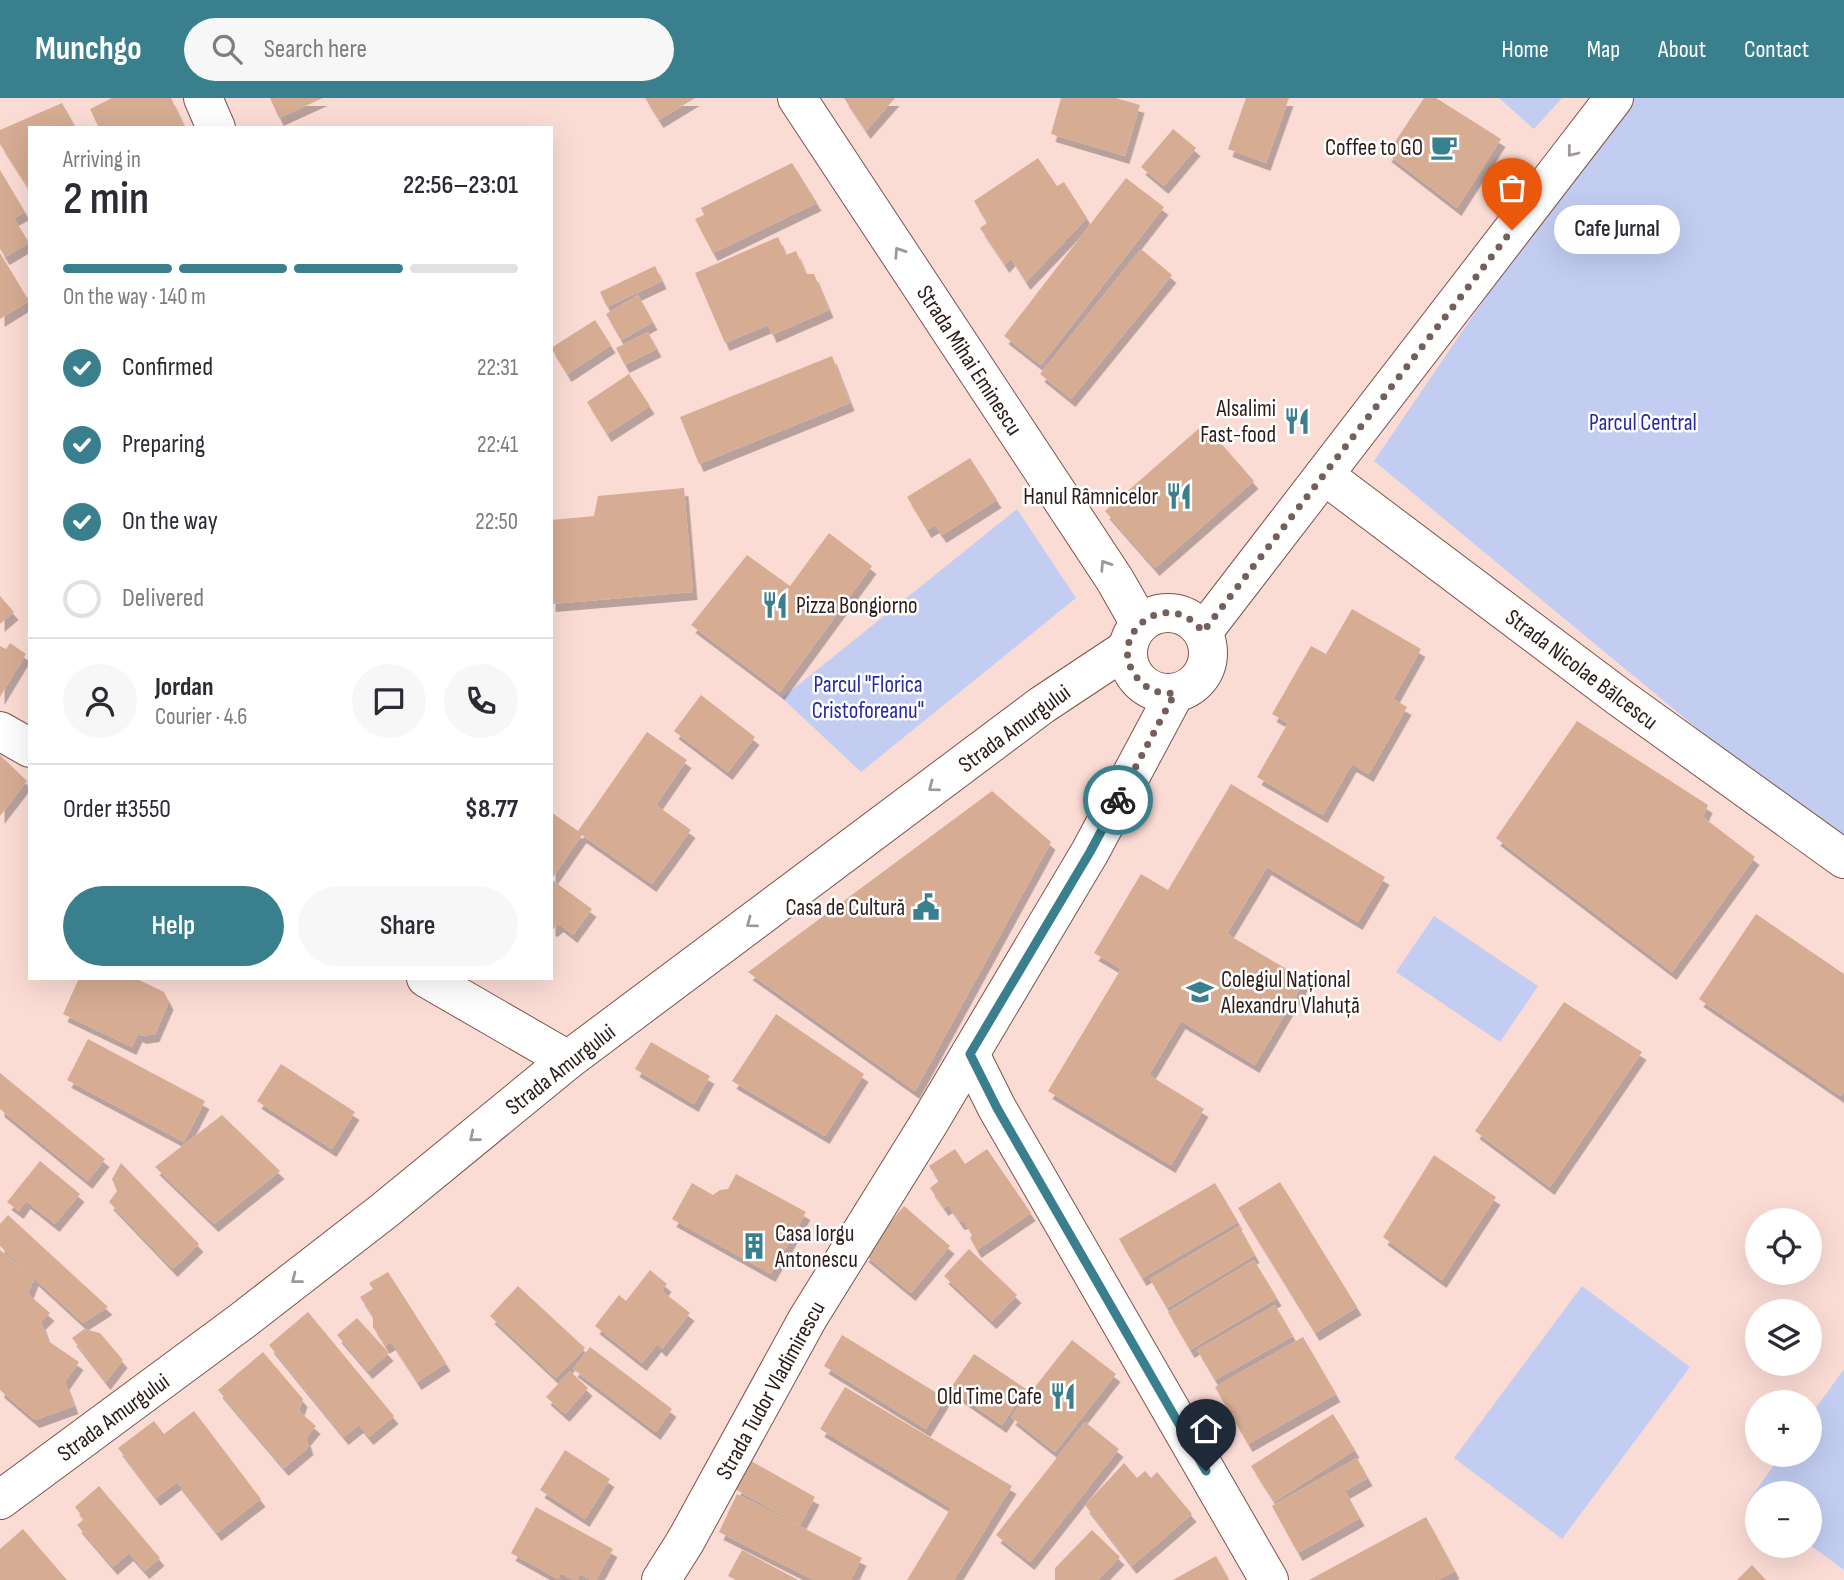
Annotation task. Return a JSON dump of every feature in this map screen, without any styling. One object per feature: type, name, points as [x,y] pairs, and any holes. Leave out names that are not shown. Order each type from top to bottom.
[{"type":"street","points":[[203,98],[215,126]]},
{"type":"street","name":"Strada Mihai Eminescu","points":[[797,98],[1107,568],[1134,636]]},
{"type":"street","points":[[1175,693],[1156,691],[1140,682],[1130,666],[1134,636],[1154,615],[1165,612],[1176,613],[1191,620],[1203,632],[1614,98]]},
{"type":"street","name":"Strada Nicolae Bălcescu","points":[[1324,475],[1619,697],[1844,859]]},
{"type":"street","name":"Strada Tudor Vladimirescu","points":[[662,1580],[808,1318],[1090,852],[1175,693],[1191,686],[1204,673],[1209,655],[1203,632]]},
{"type":"street","name":"Strada Amurgului","points":[[0,1500],[242,1321],[385,1210],[568,1060],[1134,636]]},
{"type":"street","points":[[0,731],[28,747]]},
{"type":"street","points":[[429,980],[568,1060]]},
{"type":"street","points":[[970,1054],[1004,1120],[1269,1580]]},
{"type":"green space","points":[[1499,98],[1562,98],[1534,129]]},
{"type":"green space","name":"Parcul Central","points":[[1621,98],[1844,98],[1844,850],[1374,461]]},
{"type":"green space","name":"Parcul \"Florica Cristoforeanu\"","points":[[1017,509],[1076,598],[861,772],[782,698]]},
{"type":"green space","points":[[1434,916],[1538,986],[1500,1042],[1396,972]]},
{"type":"green space","points":[[1582,1286],[1690,1367],[1562,1539],[1454,1458]]},
{"type":"green space","points":[[1844,1369],[1844,1570],[1822,1554],[1822,1481],[1763,1481],[1773,1467],[1822,1467],[1822,1399]]},
{"type":"building","points":[[112,98],[171,98],[184,126],[98,126],[90,109]]},
{"type":"building","points":[[270,98],[323,98],[279,118]]},
{"type":"building","points":[[645,98],[695,98],[659,120]]},
{"type":"building","points":[[844,98],[895,98],[866,131]]},
{"type":"building","points":[[1061,98],[1116,98],[1140,105],[1125,156],[1051,134]]},
{"type":"building","points":[[1246,98],[1289,98],[1266,163],[1228,149]]},
{"type":"building","name":"Coffee to GO","points":[[1424,98],[1436,98],[1501,139],[1457,208],[1387,154]]},
{"type":"building","points":[[62,103],[75,126],[28,126],[28,188],[0,144],[0,130]]},
{"type":"building","points":[[1173,129],[1196,148],[1164,186],[1141,167]]},
{"type":"building","points":[[1038,158],[1057,186],[1064,182],[1087,218],[1026,282],[1011,258],[1005,265],[980,228],[987,223],[974,201]]},
{"type":"building","points":[[792,163],[817,203],[713,253],[695,219],[704,215],[701,208]]},
{"type":"building","points":[[0,170],[25,212],[14,218],[28,244],[5,257],[0,249]]},
{"type":"building","points":[[1126,178],[1164,207],[1041,365],[1004,336]]},
{"type":"building","points":[[778,237],[786,255],[796,251],[806,274],[814,274],[829,310],[772,335],[768,325],[725,343],[695,273]]},
{"type":"building","points":[[1141,249],[1172,275],[1071,399],[1040,374]]},
{"type":"building","points":[[0,253],[28,302],[0,319]]},
{"type":"building","points":[[655,266],[662,281],[607,307],[600,292]]},
{"type":"building","points":[[638,295],[653,322],[621,340],[606,314]]},
{"type":"building","points":[[595,320],[611,345],[567,374],[553,347]]},
{"type":"building","points":[[648,332],[657,349],[625,365],[616,348]]},
{"type":"building","points":[[832,356],[850,403],[699,464],[680,417]]},
{"type":"building","points":[[629,374],[650,406],[607,434],[587,402]]},
{"type":"building","name":"Hanul Râmnicelor","points":[[1204,424],[1254,481],[1155,568],[1105,511]]},
{"type":"building","points":[[970,458],[997,500],[942,535],[935,525],[927,530],[907,497]]},
{"type":"building","points":[[684,488],[693,592],[553,604],[553,520],[594,516],[598,496]]},
{"type":"building","name":"Pizza Bongiorno","points":[[829,533],[872,566],[780,692],[691,625],[747,555],[790,586]]},
{"type":"building","points":[[0,596],[14,612],[0,624]]},
{"type":"building","points":[[1352,609],[1421,649],[1393,699],[1407,707],[1369,774],[1352,764],[1323,815],[1257,777],[1288,723],[1272,714],[1311,646],[1326,654]]},
{"type":"building","points":[[10,643],[26,654],[0,697],[0,646],[6,649]]},
{"type":"building","points":[[701,695],[755,737],[728,772],[674,731]]},
{"type":"building","points":[[1577,721],[1708,805],[1703,817],[1755,857],[1672,972],[1496,838]]},
{"type":"building","points":[[647,732],[687,760],[656,805],[691,830],[652,884],[582,835],[553,877],[553,813],[578,831]]},
{"type":"building","points":[[0,755],[27,781],[0,816]]},
{"type":"building","name":"Colegiul Național Alexandru Vlahuță","points":[[1231,784],[1385,877],[1358,922],[1267,867],[1227,934],[1305,980],[1255,1065],[1181,1021],[1149,1075],[1204,1109],[1171,1165],[1048,1091],[1121,969],[1094,953],[1141,874],[1168,890]]},
{"type":"building","name":"Casa de Cultură","points":[[992,791],[1051,842],[915,1091],[748,972]]},
{"type":"building","points":[[553,880],[592,909],[573,935],[559,924],[553,929]]},
{"type":"building","points":[[1756,914],[1844,974],[1844,1091],[1841,1096],[1699,999]]},
{"type":"building","points":[[78,980],[139,980],[164,992],[169,1002],[155,1034],[138,1034],[132,1047],[63,1014]]},
{"type":"building","points":[[1564,1002],[1642,1052],[1550,1187],[1475,1131]]},
{"type":"building","points":[[776,1014],[864,1074],[825,1136],[732,1081]]},
{"type":"building","points":[[88,1039],[205,1101],[184,1142],[67,1080]]},
{"type":"building","points":[[651,1042],[710,1076],[694,1104],[635,1069]]},
{"type":"building","points":[[281,1064],[355,1112],[332,1149],[257,1101]]},
{"type":"building","points":[[0,1073],[105,1159],[88,1181],[0,1109]]},
{"type":"building","points":[[222,1115],[280,1171],[214,1224],[155,1167]]},
{"type":"building","points":[[955,1149],[965,1164],[987,1149],[1031,1213],[977,1250],[964,1221],[960,1222],[948,1205],[944,1208],[930,1188],[939,1181],[929,1166]]},
{"type":"building","points":[[1434,1155],[1496,1197],[1442,1280],[1383,1237]]},
{"type":"building","points":[[40,1161],[80,1194],[55,1224],[26,1201],[19,1211],[7,1202]]},
{"type":"building","points":[[121,1163],[199,1244],[173,1269],[109,1202],[117,1191],[112,1179]]},
{"type":"building","name":"Casa Iorgu Antonescu","points":[[736,1174],[806,1212],[771,1274],[672,1219],[692,1183],[713,1195],[728,1189]]},
{"type":"building","points":[[1280,1182],[1357,1307],[1315,1333],[1238,1208]]},
{"type":"building","points":[[1215,1183],[1238,1222],[1142,1278],[1119,1239]]},
{"type":"building","points":[[904,1206],[950,1246],[911,1293],[864,1254]]},
{"type":"building","points":[[8,1215],[108,1307],[83,1323],[34,1278],[28,1294],[50,1313],[41,1322],[48,1341],[79,1362],[65,1382],[74,1406],[35,1420],[0,1390],[0,1250],[32,1276],[0,1246],[0,1224]]},
{"type":"building","points":[[1239,1226],[1255,1255],[1167,1308],[1150,1279]]},
{"type":"building","points":[[969,1249],[1017,1295],[992,1321],[944,1276]]},
{"type":"building","points":[[1254,1260],[1277,1298],[1190,1350],[1168,1312]]},
{"type":"building","points":[[650,1270],[667,1284],[662,1291],[690,1313],[662,1349],[657,1344],[642,1363],[595,1326],[619,1295],[626,1301]]},
{"type":"building","points":[[388,1272],[446,1363],[417,1382],[391,1342],[385,1346],[373,1327],[373,1317],[360,1297],[373,1289],[369,1283]]},
{"type":"building","points":[[518,1286],[585,1348],[556,1378],[490,1316]]},
{"type":"building","points":[[1275,1305],[1293,1336],[1215,1380],[1197,1350]]},
{"type":"building","points":[[308,1312],[394,1416],[369,1437],[359,1425],[344,1437],[269,1345]]},
{"type":"building","points":[[357,1318],[389,1353],[368,1371],[337,1335]]},
{"type":"building","points":[[84,1329],[100,1333],[123,1360],[106,1382],[72,1338]]},
{"type":"building","points":[[842,1335],[945,1398],[926,1429],[824,1366]]},
{"type":"building","points":[[1303,1337],[1336,1394],[1248,1444],[1215,1387]]},
{"type":"building","name":"Old Time Cafe","points":[[1072,1340],[1116,1374],[1055,1452],[1011,1417]]},
{"type":"building","points":[[590,1347],[672,1409],[656,1432],[573,1369]]},
{"type":"building","points":[[263,1352],[303,1399],[299,1411],[316,1426],[306,1438],[309,1447],[284,1468],[218,1390]]},
{"type":"building","points":[[974,1354],[1026,1389],[1002,1425],[950,1389]]},
{"type":"building","points":[[570,1371],[588,1388],[565,1414],[546,1397]]},
{"type":"building","points":[[845,1387],[1012,1486],[954,1580],[907,1580],[951,1508],[820,1429]]},
{"type":"building","points":[[194,1411],[261,1499],[217,1533],[177,1482],[156,1498],[118,1448],[154,1421],[164,1434]]},
{"type":"building","points":[[1333,1414],[1355,1450],[1274,1502],[1251,1466]]},
{"type":"building","points":[[1085,1422],[1119,1449],[1030,1562],[996,1535]]},
{"type":"building","points":[[565,1450],[610,1479],[585,1519],[540,1490]]},
{"type":"building","points":[[1357,1458],[1368,1478],[1345,1491],[1360,1518],[1298,1553],[1272,1506]]},
{"type":"building","points":[[751,1461],[815,1497],[800,1525],[735,1489]]},
{"type":"building","points":[[1124,1463],[1137,1478],[1145,1471],[1151,1478],[1157,1472],[1192,1514],[1132,1566],[1085,1505]]},
{"type":"building","points":[[99,1486],[160,1558],[145,1571],[129,1553],[113,1567],[77,1525],[84,1519],[75,1507]]},
{"type":"building","points":[[737,1494],[862,1558],[851,1580],[814,1580],[719,1532]]},
{"type":"building","points":[[536,1507],[613,1549],[596,1580],[580,1574],[577,1580],[574,1580],[561,1573],[558,1579],[511,1553]]},
{"type":"building","points":[[1426,1517],[1455,1571],[1437,1580],[1309,1580]]},
{"type":"building","points":[[23,1529],[67,1580],[0,1580],[0,1549]]},
{"type":"building","points":[[1092,1530],[1120,1557],[1098,1580],[1055,1580],[1055,1568]]},
{"type":"building","points":[[742,1550],[798,1580],[736,1580],[728,1576]]},
{"type":"building","points":[[1216,1556],[1229,1580],[1173,1580]]},
{"type":"building","points":[[1752,1565],[1766,1580],[1737,1580]]},
{"type":"way so far","points":[[1118,800],[1175,693],[1156,691],[1145,686],[1133,672],[1128,648],[1136,628],[1149,617],[1170,612],[1196,623],[1203,632],[1512,230]]},
{"type":"place","name":"Coffee to GO","points":[[1444,147]]},
{"type":"place","name":"Cafe Jurnal","points":[[1512,230]]},
{"type":"place","name":"Alsalimi Fast-food","points":[[1297,421]]},
{"type":"place","name":"Hanul Râmnicelor","points":[[1179,496]]},
{"type":"place","name":"Pizza Bongiorno","points":[[775,605]]},
{"type":"place","name":"Casa de Cultură","points":[[926,907]]},
{"type":"place","name":"Colegiul Național Alexandru Vlahuță","points":[[1200,992]]},
{"type":"place","name":"Casa Iorgu Antonescu","points":[[754,1246]]},
{"type":"place","name":"Old Time Cafe","points":[[1063,1396]]},
{"type":"route","points":[[1118,800],[1014,983],[970,1054],[997,1108],[1206,1471]]}]
